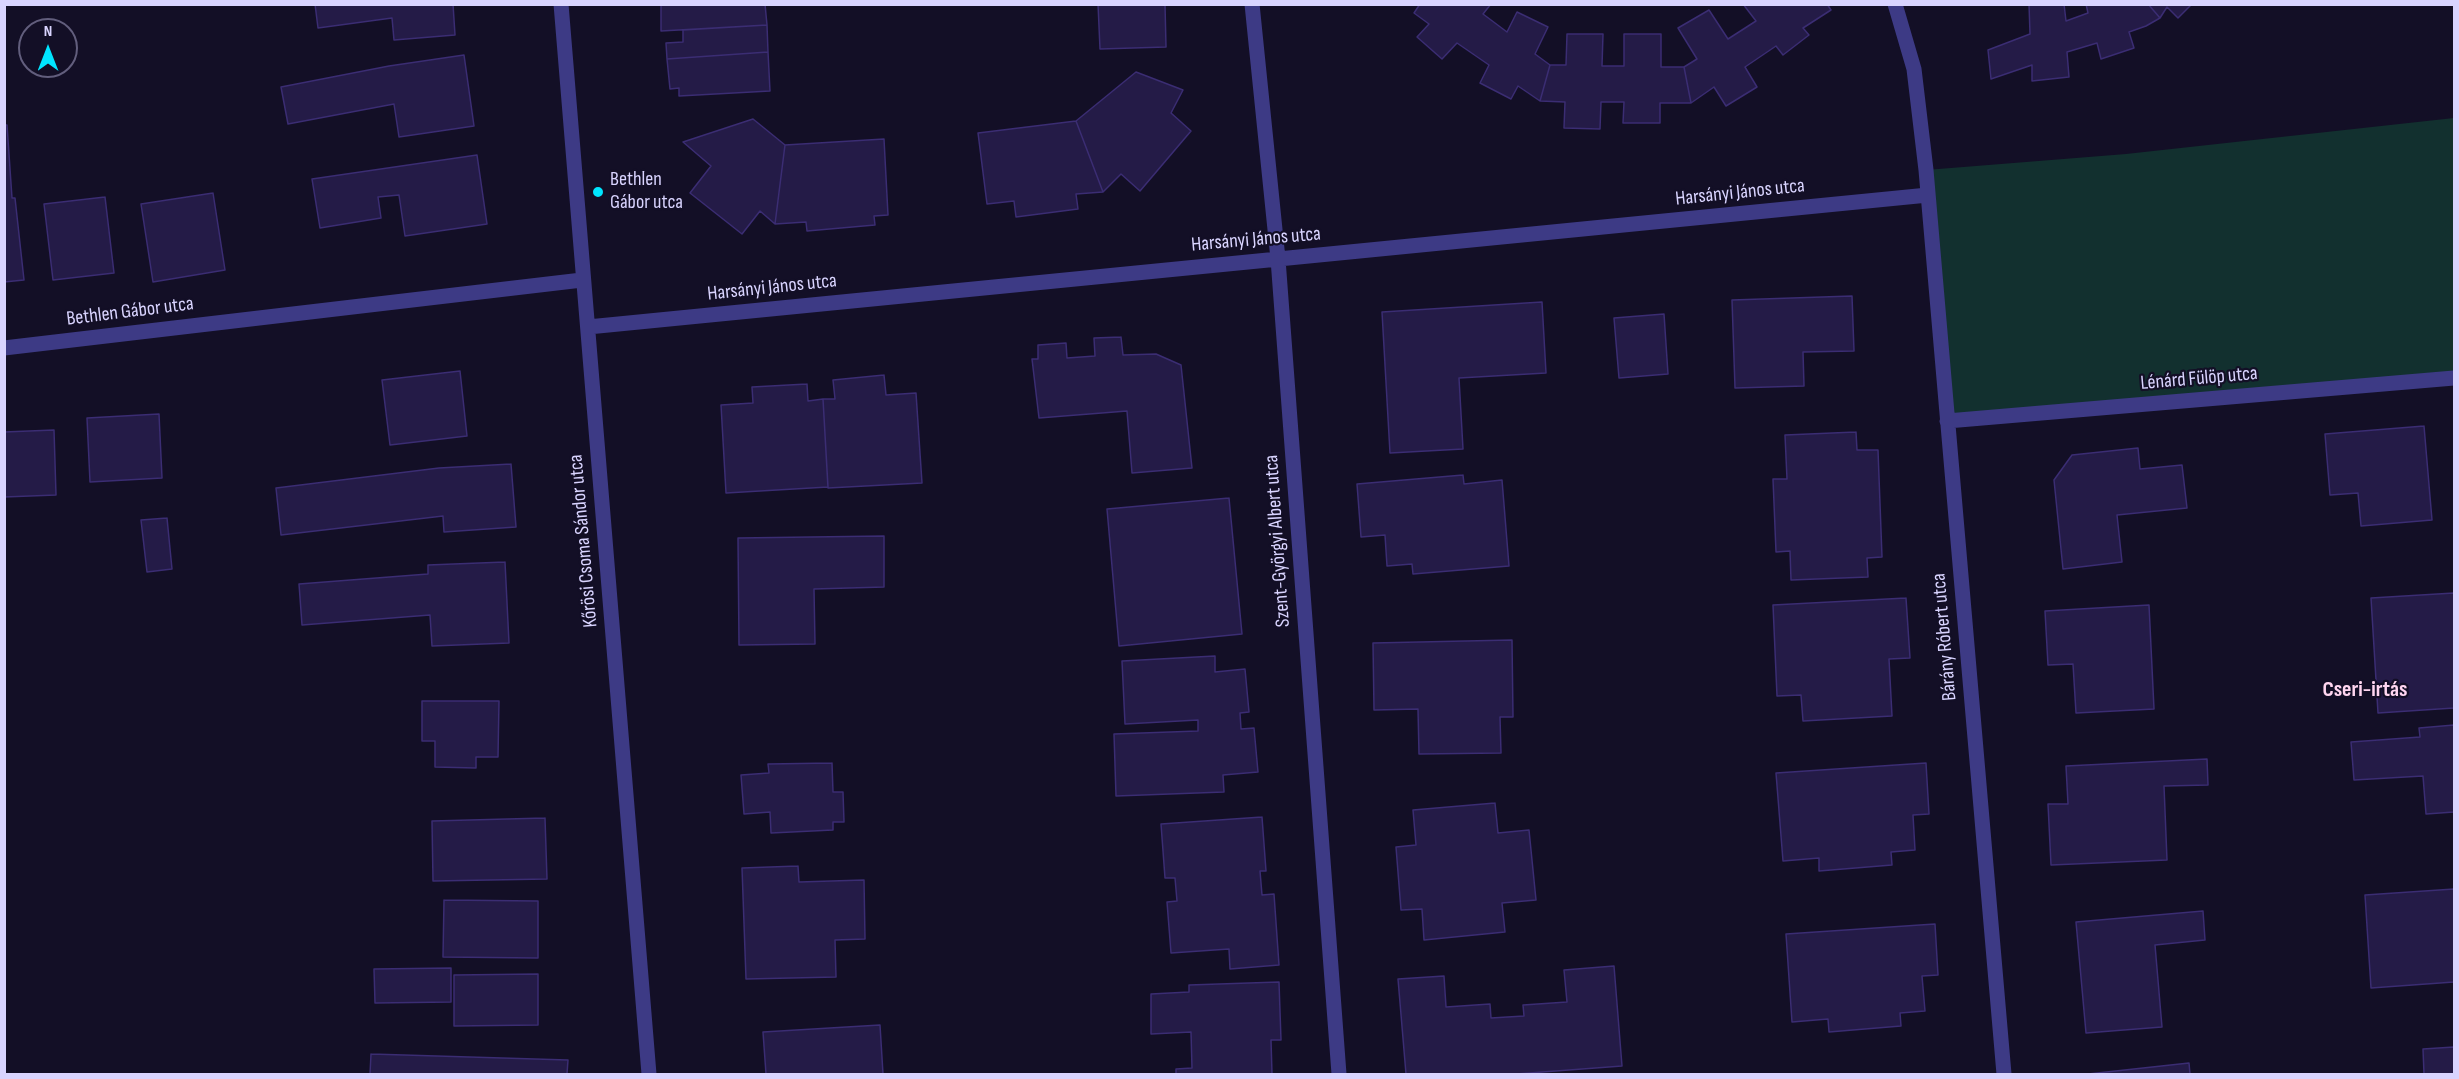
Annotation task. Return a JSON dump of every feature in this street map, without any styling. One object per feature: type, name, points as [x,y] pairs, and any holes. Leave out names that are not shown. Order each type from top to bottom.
[{"type":"street","name":"Kőrösi Csoma Sándor utca","points":[[561,4],[582,280],[588,327],[650,1074]]},
{"type":"street","name":"Szent-Györgyi Albert utca","points":[[1252,4],[1278,259],[1339,1074]]},
{"type":"street","name":"Bárány Róbert utca","points":[[1895,4],[1914,69],[1928,195],[2004,1074]]},
{"type":"street","name":"Harsányi János utca","points":[[588,327],[1928,195]]},
{"type":"street","name":"Bethlen Gábor utca","points":[[4,348],[582,280]]},
{"type":"street","name":"Lénárd Fülöp utca","points":[[1947,421],[2454,378]]},
{"type":"green space","points":[[2454,118],[2454,378],[1947,421],[1926,170],[2126,154]]},
{"type":"building","points":[[315,4],[453,4],[455,35],[394,40],[392,18],[318,28]]},
{"type":"building","points":[[661,4],[765,4],[767,25],[661,31]]},
{"type":"building","points":[[1098,4],[1165,4],[1166,47],[1100,49]]},
{"type":"building","points":[[1420,4],[1491,4],[1483,14],[1507,32],[1517,12],[1548,27],[1535,54],[1550,65],[1540,101],[1518,86],[1511,99],[1480,83],[1489,65],[1457,43],[1442,59],[1417,37],[1429,24],[1414,13]]},
{"type":"building","points":[[1743,4],[1827,4],[1831,10],[1803,28],[1809,35],[1783,55],[1776,46],[1745,67],[1757,87],[1726,106],[1714,87],[1691,103],[1684,67],[1697,59],[1678,28],[1709,10],[1728,39],[1756,21]]},
{"type":"building","points":[[2029,4],[2064,4],[2066,21],[2088,13],[2086,4],[2148,4],[2160,18],[2129,32],[2134,48],[2101,59],[2097,43],[2067,52],[2069,77],[2032,81],[2032,65],[1991,79],[1988,50],[2030,34]]},
{"type":"building","points":[[2148,4],[2192,4],[2178,18],[2167,7],[2160,18]]},
{"type":"building","points":[[767,25],[768,52],[667,59],[666,43],[683,42],[683,30]]},
{"type":"building","points":[[1567,34],[1603,34],[1602,66],[1624,66],[1624,34],[1661,34],[1661,67],[1684,67],[1691,103],[1660,103],[1660,123],[1623,123],[1624,102],[1601,102],[1600,129],[1564,128],[1565,102],[1540,101],[1550,65],[1566,65]]},
{"type":"building","points":[[768,52],[770,91],[679,96],[679,88],[670,89],[667,59]]},
{"type":"building","points":[[464,55],[474,126],[399,137],[394,104],[288,124],[281,87],[389,66]]},
{"type":"building","points":[[1136,72],[1183,90],[1171,113],[1191,131],[1140,191],[1121,174],[1103,192],[1076,121]]},
{"type":"building","points":[[753,119],[785,145],[775,224],[760,211],[742,234],[690,193],[711,166],[683,142]]},
{"type":"building","points":[[1076,121],[1103,192],[1076,194],[1078,209],[1016,217],[1014,201],[987,204],[978,133]]},
{"type":"building","points":[[4,125],[7,125],[12,198],[15,198],[24,280],[4,282]]},
{"type":"building","points":[[884,139],[888,215],[874,216],[875,225],[807,231],[806,222],[775,224],[785,145]]},
{"type":"building","points":[[477,155],[487,224],[405,236],[399,195],[378,197],[381,218],[320,228],[312,179]]},
{"type":"building","points":[[213,193],[225,270],[153,282],[141,204]]},
{"type":"building","points":[[105,197],[114,273],[53,280],[44,204]]},
{"type":"building","points":[[1852,296],[1854,351],[1803,352],[1804,386],[1735,388],[1732,300]]},
{"type":"building","points":[[1542,302],[1546,373],[1459,378],[1463,449],[1390,453],[1382,312]]},
{"type":"building","points":[[1664,314],[1668,374],[1619,378],[1614,318]]},
{"type":"building","points":[[1121,337],[1123,355],[1156,354],[1181,365],[1192,468],[1132,473],[1127,411],[1039,418],[1032,359],[1038,359],[1038,345],[1066,343],[1067,358],[1095,356],[1094,338]]},
{"type":"building","points":[[460,371],[467,436],[390,445],[382,380]]},
{"type":"building","points":[[884,375],[886,395],[916,393],[922,483],[828,488],[823,399],[835,399],[833,380]]},
{"type":"building","points":[[807,384],[808,401],[823,399],[828,487],[726,493],[721,405],[753,403],[752,387]]},
{"type":"building","points":[[159,414],[162,478],[90,482],[87,418]]},
{"type":"building","points":[[2424,426],[2432,520],[2361,526],[2358,493],[2330,495],[2325,434]]},
{"type":"building","points":[[54,430],[56,495],[4,497],[4,432]]},
{"type":"building","points":[[1856,432],[1857,450],[1878,450],[1882,557],[1867,558],[1868,577],[1791,580],[1790,551],[1776,552],[1773,479],[1787,479],[1785,435]]},
{"type":"building","points":[[2138,448],[2140,469],[2182,465],[2187,508],[2117,515],[2122,562],[2063,569],[2054,480],[2072,455]]},
{"type":"building","points":[[511,464],[516,527],[444,532],[443,516],[281,535],[276,488],[439,468]]},
{"type":"building","points":[[1463,475],[1464,484],[1502,480],[1509,566],[1413,574],[1412,564],[1387,566],[1385,535],[1361,537],[1357,484]]},
{"type":"building","points":[[1229,498],[1242,634],[1119,646],[1107,509]]},
{"type":"building","points":[[167,518],[172,569],[147,572],[141,520]]},
{"type":"building","points":[[884,536],[884,587],[814,589],[815,644],[739,645],[738,538]]},
{"type":"building","points":[[505,562],[509,643],[432,646],[430,615],[302,625],[299,584],[428,574],[428,565]]},
{"type":"building","points":[[2454,593],[2454,708],[2378,713],[2371,598]]},
{"type":"building","points":[[1906,598],[1910,658],[1889,659],[1892,716],[1803,721],[1801,695],[1777,696],[1773,605]]},
{"type":"building","points":[[2149,605],[2154,709],[2076,713],[2073,664],[2048,665],[2045,611]]},
{"type":"building","points":[[1512,640],[1513,717],[1500,717],[1501,753],[1419,754],[1418,709],[1374,710],[1373,643]]},
{"type":"building","points":[[1215,656],[1215,672],[1245,669],[1249,712],[1240,713],[1241,729],[1254,728],[1258,772],[1223,775],[1224,792],[1116,796],[1114,734],[1198,731],[1198,720],[1125,724],[1122,661]]},
{"type":"building","points":[[422,701],[499,701],[498,757],[476,757],[476,768],[435,767],[435,741],[422,741]]},
{"type":"building","points":[[2454,725],[2454,812],[2426,814],[2423,776],[2354,780],[2351,742],[2420,737],[2419,728]]},
{"type":"building","points":[[2207,759],[2208,785],[2164,786],[2167,860],[2051,865],[2048,804],[2068,804],[2066,766]]},
{"type":"building","points":[[832,763],[833,792],[843,792],[844,822],[833,822],[833,830],[771,833],[770,812],[744,814],[741,775],[769,773],[768,764]]},
{"type":"building","points":[[1926,763],[1929,814],[1913,815],[1915,850],[1891,852],[1892,865],[1819,871],[1819,858],[1783,861],[1776,773]]},
{"type":"building","points":[[1495,803],[1498,833],[1529,830],[1536,900],[1502,903],[1505,932],[1424,940],[1422,909],[1401,910],[1396,847],[1416,845],[1413,810]]},
{"type":"building","points":[[1262,817],[1266,871],[1260,871],[1262,895],[1274,894],[1279,965],[1230,969],[1229,949],[1171,953],[1167,902],[1177,901],[1175,878],[1165,878],[1161,824]]},
{"type":"building","points":[[545,818],[547,879],[433,881],[432,821]]},
{"type":"building","points":[[798,866],[799,882],[864,880],[865,939],[835,940],[836,977],[746,979],[742,868]]},
{"type":"building","points":[[2454,889],[2454,982],[2371,988],[2365,895]]},
{"type":"building","points":[[444,900],[538,901],[538,958],[443,957]]},
{"type":"building","points":[[2203,911],[2205,940],[2155,945],[2162,1027],[2086,1033],[2076,922]]},
{"type":"building","points":[[1935,924],[1938,975],[1922,976],[1925,1011],[1900,1013],[1901,1026],[1829,1032],[1828,1019],[1792,1022],[1786,934]]},
{"type":"building","points":[[1614,966],[1622,1066],[1516,1074],[1406,1074],[1398,979],[1444,976],[1446,1007],[1490,1004],[1491,1018],[1524,1016],[1523,1005],[1567,1002],[1564,970]]},
{"type":"building","points":[[451,968],[451,1002],[375,1003],[374,969]]},
{"type":"building","points":[[538,974],[538,1025],[454,1026],[454,975]]},
{"type":"building","points":[[1279,982],[1281,1040],[1271,1040],[1272,1074],[1176,1074],[1176,1069],[1192,1068],[1191,1032],[1151,1034],[1151,994],[1189,992],[1189,985]]},
{"type":"building","points":[[880,1025],[883,1074],[766,1074],[763,1032]]},
{"type":"building","points":[[2454,1047],[2454,1074],[2424,1074],[2423,1049]]},
{"type":"building","points":[[371,1054],[568,1060],[567,1074],[370,1074]]},
{"type":"building","points":[[2189,1063],[2190,1074],[2088,1074]]},
{"type":"place","name":"Bethlen Gábor utca","points":[[598,192]]},
{"type":"district","name":"Cseri-irtás","points":[[2365,690]]}]
